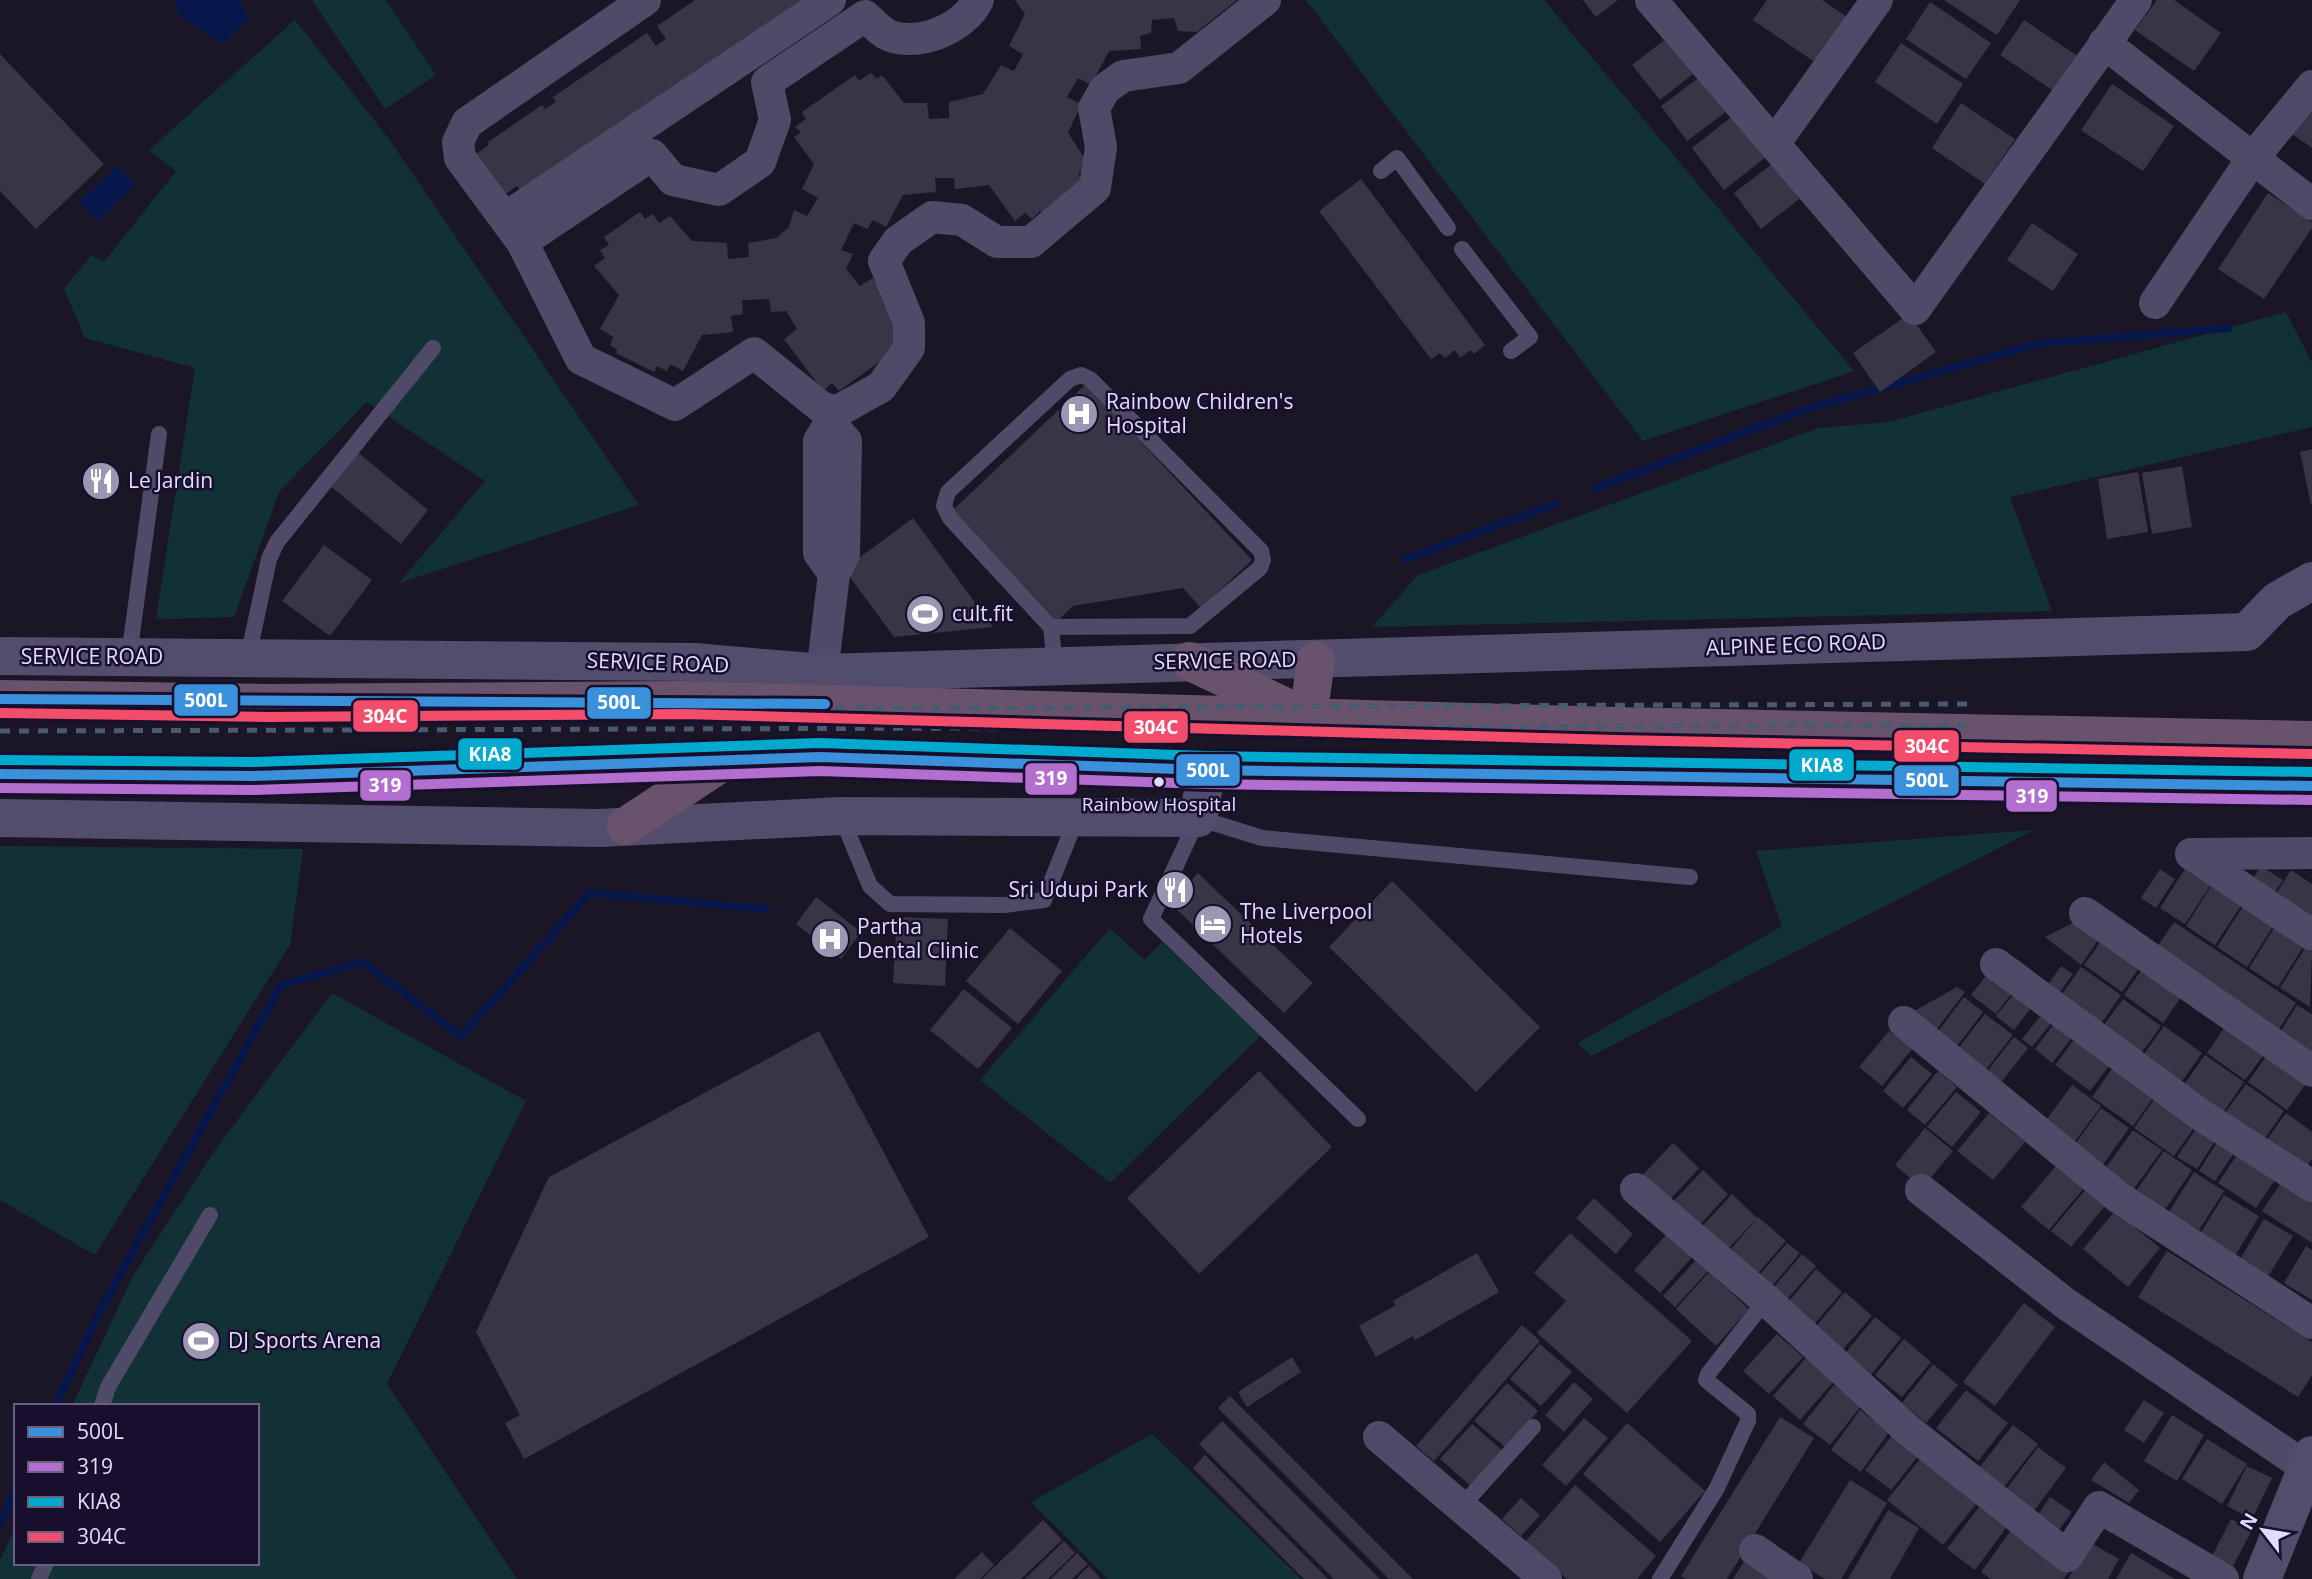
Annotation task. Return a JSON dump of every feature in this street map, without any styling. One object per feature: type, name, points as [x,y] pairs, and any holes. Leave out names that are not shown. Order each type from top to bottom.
[{"type":"highway","points":[[1189,644],[1308,718]]},
{"type":"highway","points":[[1308,718],[1316,660]]},
{"type":"highway","points":[[0,699],[267,703],[685,700],[1308,718],[2165,739],[2312,740]]},
{"type":"highway","points":[[0,774],[254,776],[820,757],[1207,770],[2312,786]]},
{"type":"highway","points":[[626,826],[723,762]]},
{"type":"street","points":[[645,0],[467,123],[458,142],[460,158],[514,230],[581,359],[675,405],[754,353],[834,418]]},
{"type":"street","points":[[514,230],[830,0]]},
{"type":"street","points":[[514,230],[652,155],[673,180],[719,190],[760,162],[775,120],[767,82],[865,16],[886,34],[915,41],[952,26],[978,0]]},
{"type":"street","points":[[822,673],[834,574],[819,554],[819,441],[834,418],[881,387],[909,348],[909,323],[884,261],[898,241],[932,217],[962,220],[997,242],[1031,242],[1095,188],[1101,147],[1094,108],[1105,89],[1123,76],[1179,68],[1265,0]]},
{"type":"street","points":[[1651,0],[1915,309],[2136,0]]},
{"type":"street","points":[[1774,144],[1877,0]]},
{"type":"street","points":[[797,22],[817,48]]},
{"type":"street","points":[[2104,43],[2312,204]]},
{"type":"street","points":[[2155,303],[2252,159],[2312,86]]},
{"type":"street","name":"ALPINE ECO ROAD","points":[[1316,660],[2247,632],[2277,601],[2312,581]]},
{"type":"street","name":"ALPINE ECO ROAD","points":[[2268,612],[2282,612],[2312,597]]},
{"type":"street","name":"SERVICE ROAD","points":[[0,656],[694,662],[822,673],[1055,665],[1189,644],[1316,660]]},
{"type":"street","points":[[0,818],[626,826],[841,816],[1198,818],[1207,770]]},
{"type":"street","points":[[2312,853],[2191,854],[2312,935]]},
{"type":"street","points":[[2085,913],[2312,1070]]},
{"type":"street","points":[[1996,964],[2201,1115],[2312,1186]]},
{"type":"street","points":[[1904,1022],[2118,1197],[2312,1323]]},
{"type":"street","points":[[1636,1189],[1766,1300],[1908,1430],[2067,1556],[2099,1507],[2223,1579]]},
{"type":"street","points":[[1921,1190],[2066,1304],[2309,1462],[2302,1513],[2262,1579]]},
{"type":"street","points":[[1379,1437],[1546,1579]]},
{"type":"street","points":[[1755,1550],[1797,1579]]},
{"type":"lane","points":[[1381,171],[1397,158],[1448,228]]},
{"type":"lane","points":[[1462,249],[1530,337],[1511,351]]},
{"type":"lane","points":[[248,658],[269,559],[277,542],[433,348]]},
{"type":"lane","points":[[1051,627],[1189,644],[1260,568],[1263,560],[1261,551],[1090,379],[1081,375],[1070,379],[948,492],[944,506],[950,518],[1051,627],[1055,665]]},
{"type":"lane","points":[[129,656],[159,434]]},
{"type":"lane","points":[[841,816],[870,886],[890,904],[1004,905],[1044,900],[1077,817]]},
{"type":"lane","points":[[1358,1119],[1151,919],[1198,818],[1262,838],[1690,877]]},
{"type":"lane","points":[[103,1404],[108,1387],[210,1214]]},
{"type":"lane","points":[[1660,1579],[1717,1488],[1748,1421],[1748,1414],[1706,1380],[1708,1374],[1766,1300]]},
{"type":"lane","points":[[1460,1508],[1533,1427]]},
{"type":"green space","points":[[312,0],[386,0],[436,75],[385,109]]},
{"type":"green space","points":[[1306,0],[1544,0],[1854,371],[1643,441]]},
{"type":"green space","points":[[295,20],[389,139],[639,505],[399,583],[485,481],[367,402],[279,492],[234,617],[156,619],[195,368],[85,338],[64,289],[91,255],[104,262],[176,171],[149,150]]},
{"type":"green space","points":[[2286,312],[2312,363],[2312,427],[2010,497],[2052,611],[1372,627],[1418,575],[1819,428],[1888,422]]},
{"type":"green space","points":[[2034,830],[1591,1056],[1578,1043],[1782,926],[1756,851]]},
{"type":"green space","points":[[0,846],[303,849],[290,945],[95,1255],[0,1200]]},
{"type":"green space","points":[[1110,928],[1144,960],[1162,942],[1261,1035],[1110,1183],[980,1080]]},
{"type":"green space","points":[[332,993],[526,1101],[387,1384],[517,1579],[0,1579],[0,1560],[14,1530],[14,1565],[259,1565],[259,1404],[73,1404],[133,1276],[213,1153]]},
{"type":"green space","points":[[1152,1434],[1301,1579],[1108,1579],[1031,1502]]},
{"type":"shaded area","points":[[173,0],[241,0],[248,20],[222,44],[180,16]]},
{"type":"shaded area","points":[[117,166],[135,185],[98,221],[79,202]]},
{"type":"building","points":[[695,0],[803,0],[520,190],[517,186],[504,195],[476,154],[489,145],[488,142],[542,105],[545,109],[556,102],[553,97],[647,33],[656,46],[666,39],[657,26]]},
{"type":"building","points":[[1015,0],[1237,0],[1197,32],[1178,31],[1174,18],[1152,20],[1151,33],[1140,36],[1141,49],[1109,51],[1091,85],[1078,78],[1067,97],[1081,104],[1068,133],[1089,165],[1078,174],[1086,183],[1046,215],[1040,211],[1032,219],[1025,213],[1015,221],[989,185],[955,189],[954,178],[935,178],[936,192],[903,195],[886,227],[873,220],[867,229],[854,223],[841,250],[853,254],[846,269],[860,286],[873,278],[908,328],[903,345],[839,391],[832,383],[823,391],[784,339],[797,329],[786,311],[771,312],[769,299],[742,300],[743,314],[731,316],[733,332],[702,335],[683,371],[670,364],[667,371],[657,366],[654,372],[616,353],[617,350],[610,345],[613,337],[600,329],[619,295],[594,266],[605,258],[600,250],[609,245],[604,237],[640,212],[645,219],[653,214],[659,223],[670,216],[692,241],[727,243],[728,259],[749,257],[748,243],[776,238],[789,227],[794,210],[807,216],[818,198],[802,189],[814,164],[794,137],[801,132],[795,127],[806,119],[802,112],[855,75],[859,81],[871,73],[877,79],[882,75],[904,103],[927,103],[929,119],[949,118],[949,102],[983,94],[1001,65],[1014,71],[1023,54],[1009,46],[1025,14]]},
{"type":"building","points":[[1583,0],[1618,0],[1596,17]]},
{"type":"building","points":[[1767,0],[1822,0],[1856,23],[1825,69],[1753,20]]},
{"type":"building","points":[[1944,0],[2020,0],[1997,35]]},
{"type":"building","points":[[2157,0],[2174,0],[2221,33],[2194,71],[2135,30]]},
{"type":"building","points":[[1930,2],[1991,43],[1966,79],[1906,39]]},
{"type":"building","points":[[2024,20],[2079,57],[2055,92],[2000,55]]},
{"type":"building","points":[[1672,34],[1699,69],[1660,100],[1632,65]]},
{"type":"building","points":[[1901,43],[1963,84],[1937,124],[1875,82]]},
{"type":"building","points":[[0,54],[104,164],[36,229],[0,191]]},
{"type":"building","points":[[1705,73],[1731,108],[1687,141],[1661,106]]},
{"type":"building","points":[[2112,84],[2174,126],[2143,171],[2081,130]]},
{"type":"building","points":[[1961,103],[2015,139],[1985,184],[1932,148]]},
{"type":"building","points":[[2312,103],[2312,148],[2292,134]]},
{"type":"building","points":[[1739,111],[1771,153],[1724,190],[1692,148]]},
{"type":"building","points":[[1776,161],[1803,196],[1761,229],[1734,193]]},
{"type":"building","points":[[1361,179],[1485,345],[1474,354],[1471,350],[1460,358],[1455,350],[1445,358],[1440,353],[1431,359],[1319,211]]},
{"type":"building","points":[[2268,193],[2312,222],[2312,228],[2264,299],[2218,269]]},
{"type":"building","points":[[2032,223],[2078,254],[2053,291],[2007,260]]},
{"type":"building","points":[[1909,314],[1936,352],[1880,392],[1853,353]]},
{"type":"building","points":[[1086,384],[1252,560],[1201,608],[1183,588],[1073,606],[1057,621],[953,510]]},
{"type":"building","points":[[2312,449],[2312,505],[2311,505],[2300,452]]},
{"type":"building","points":[[356,451],[428,510],[401,544],[329,485]]},
{"type":"building","points":[[2182,466],[2192,527],[2152,534],[2142,473]]},
{"type":"building","points":[[2138,472],[2148,532],[2107,539],[2098,479]]},
{"type":"building","points":[[913,518],[993,627],[894,637],[844,569]]},
{"type":"building","points":[[324,545],[372,580],[330,636],[282,601]]},
{"type":"building","points":[[2261,866],[2283,880],[2271,898],[2249,884]]},
{"type":"building","points":[[2160,869],[2175,879],[2156,908],[2141,898]]},
{"type":"building","points":[[2185,869],[2210,886],[2185,924],[2160,908]]},
{"type":"building","points":[[2291,870],[2312,884],[2312,921],[2274,897]]},
{"type":"building","points":[[1198,873],[1313,983],[1284,1013],[1170,903]]},
{"type":"building","points":[[1392,881],[1540,1027],[1476,1092],[1329,947]]},
{"type":"building","points":[[2212,885],[2242,904],[2215,945],[2186,926]]},
{"type":"building","points":[[816,897],[861,932],[841,959],[796,924]]},
{"type":"building","points":[[2243,906],[2274,925],[2247,967],[2217,947]]},
{"type":"building","points":[[897,917],[948,919],[945,986],[893,983]]},
{"type":"building","points":[[2079,920],[2101,936],[2081,965],[2045,937]]},
{"type":"building","points":[[2174,922],[2296,1003],[2275,1035],[2153,953]]},
{"type":"building","points":[[1010,928],[1062,971],[1018,1024],[966,981]]},
{"type":"building","points":[[2274,928],[2303,947],[2278,987],[2249,968]]},
{"type":"building","points":[[2104,937],[2142,964],[2122,992],[2084,965]]},
{"type":"building","points":[[2305,948],[2312,952],[2310,1007],[2280,988]]},
{"type":"building","points":[[2145,965],[2184,993],[2163,1023],[2124,995]]},
{"type":"building","points":[[2061,966],[2073,974],[2057,996],[2046,988]]},
{"type":"building","points":[[1993,967],[2017,986],[1996,1014],[1971,995]]},
{"type":"building","points":[[2081,967],[2121,995],[2098,1028],[2058,1000]]},
{"type":"building","points":[[1957,987],[1965,992],[1934,1033],[1909,1014]]},
{"type":"building","points":[[964,989],[1012,1028],[978,1069],[930,1030]]},
{"type":"building","points":[[2017,990],[2035,1003],[2014,1030],[1996,1016]]},
{"type":"building","points":[[1964,997],[1983,1012],[1955,1049],[1936,1034]]},
{"type":"building","points":[[2123,999],[2161,1026],[2139,1056],[2101,1029]]},
{"type":"building","points":[[2297,1005],[2312,1014],[2312,1060],[2277,1037]]},
{"type":"building","points":[[1985,1014],[2013,1035],[1984,1072],[1956,1051]]},
{"type":"building","points":[[2042,1014],[2052,1022],[2032,1047],[2022,1039]]},
{"type":"building","points":[[2056,1021],[2074,1035],[2052,1063],[2035,1049]]},
{"type":"building","points":[[2227,1024],[2266,1052],[2245,1080],[2207,1053]]},
{"type":"building","points":[[2164,1026],[2202,1053],[2180,1084],[2142,1057]]},
{"type":"building","points":[[819,1031],[929,1237],[524,1459],[505,1423],[520,1415],[476,1332],[549,1177]]},
{"type":"building","points":[[1889,1031],[1912,1049],[1882,1086],[1859,1067]]},
{"type":"building","points":[[2077,1036],[2112,1062],[2090,1091],[2055,1065]]},
{"type":"building","points":[[2014,1037],[2028,1048],[1999,1085],[1985,1074]]},
{"type":"building","points":[[2268,1054],[2307,1082],[2287,1110],[2248,1082]]},
{"type":"building","points":[[2205,1055],[2244,1082],[2222,1114],[2183,1086]]},
{"type":"building","points":[[1911,1057],[1932,1074],[1903,1108],[1883,1091]]},
{"type":"building","points":[[2116,1063],[2157,1092],[2133,1126],[2092,1097]]},
{"type":"building","points":[[1259,1071],[1332,1147],[1199,1274],[1127,1198]]},
{"type":"building","points":[[1938,1071],[1957,1087],[1925,1125],[1907,1110]]},
{"type":"building","points":[[2246,1084],[2284,1111],[2263,1141],[2225,1113]]},
{"type":"building","points":[[2072,1085],[2101,1106],[2073,1144],[2044,1123]]},
{"type":"building","points":[[1956,1092],[1981,1112],[1952,1147],[1927,1127]]},
{"type":"building","points":[[2158,1094],[2198,1122],[2174,1156],[2134,1128]]},
{"type":"building","points":[[2101,1108],[2129,1128],[2102,1166],[2074,1146]]},
{"type":"building","points":[[1989,1113],[2025,1142],[1993,1180],[1957,1151]]},
{"type":"building","points":[[2286,1113],[2312,1132],[2312,1159],[2303,1172],[2264,1144]]},
{"type":"building","points":[[2199,1124],[2218,1136],[2197,1169],[2177,1157]]},
{"type":"building","points":[[1925,1128],[1953,1151],[1922,1188],[1895,1165]]},
{"type":"building","points":[[2133,1130],[2162,1150],[2133,1190],[2105,1169]]},
{"type":"building","points":[[2219,1139],[2236,1150],[2215,1181],[2199,1171]]},
{"type":"building","points":[[1673,1143],[1699,1168],[1666,1204],[1639,1179]]},
{"type":"building","points":[[2164,1151],[2192,1170],[2164,1211],[2136,1191]]},
{"type":"building","points":[[2239,1152],[2277,1177],[2256,1208],[2218,1183]]},
{"type":"building","points":[[2056,1166],[2083,1189],[2049,1230],[2021,1207]]},
{"type":"building","points":[[1703,1170],[1728,1194],[1698,1227],[1672,1203]]},
{"type":"building","points":[[2194,1172],[2224,1191],[2199,1230],[2169,1212]]},
{"type":"building","points":[[2283,1180],[2312,1199],[2312,1243],[2262,1211]]},
{"type":"building","points":[[2085,1190],[2105,1206],[2071,1247],[2051,1231]]},
{"type":"building","points":[[1732,1194],[1757,1218],[1724,1253],[1699,1230]]},
{"type":"building","points":[[2224,1195],[2259,1216],[2235,1256],[2200,1234]]},
{"type":"building","points":[[1594,1198],[1633,1234],[1616,1254],[1576,1218]]},
{"type":"building","points":[[2115,1211],[2160,1248],[2128,1287],[2083,1249]]},
{"type":"building","points":[[1758,1217],[1786,1241],[1753,1279],[1726,1255]]},
{"type":"building","points":[[2264,1219],[2293,1236],[2267,1278],[2239,1261]]},
{"type":"building","points":[[1570,1233],[1692,1341],[1627,1413],[1537,1333],[1566,1301],[1534,1273]]},
{"type":"building","points":[[1667,1234],[1692,1257],[1660,1293],[1634,1270]]},
{"type":"building","points":[[1787,1243],[1800,1253],[1768,1291],[1755,1280]]},
{"type":"building","points":[[2306,1246],[2312,1250],[2312,1300],[2284,1283]]},
{"type":"building","points":[[2167,1251],[2312,1342],[2312,1375],[2298,1397],[2138,1297]]},
{"type":"building","points":[[1477,1253],[1499,1292],[1415,1340],[1413,1336],[1376,1357],[1359,1326],[1396,1305],[1393,1301]]},
{"type":"building","points":[[1802,1254],[1816,1266],[1782,1305],[1769,1293]]},
{"type":"building","points":[[1696,1260],[1708,1271],[1675,1307],[1663,1296]]},
{"type":"building","points":[[1816,1269],[1842,1292],[1810,1329],[1784,1307]]},
{"type":"building","points":[[1709,1272],[1749,1309],[1716,1346],[1676,1309]]},
{"type":"building","points":[[1845,1292],[1872,1316],[1839,1354],[1812,1331]]},
{"type":"building","points":[[2024,1303],[2055,1327],[1995,1406],[1963,1382]]},
{"type":"building","points":[[1875,1317],[1901,1338],[1869,1377],[1843,1356]]},
{"type":"building","points":[[1522,1325],[1540,1341],[1434,1461],[1416,1446]]},
{"type":"building","points":[[1777,1334],[1803,1357],[1769,1394],[1743,1371]]},
{"type":"building","points":[[1904,1339],[1931,1362],[1902,1397],[1875,1375]]},
{"type":"building","points":[[1540,1344],[1572,1372],[1541,1406],[1510,1379]]},
{"type":"building","points":[[1292,1357],[1301,1372],[1247,1407],[1238,1392]]},
{"type":"building","points":[[1806,1358],[1833,1382],[1800,1420],[1773,1396]]},
{"type":"building","points":[[1933,1364],[1958,1385],[1926,1423],[1902,1403]]},
{"type":"building","points":[[1574,1382],[1593,1399],[1564,1432],[1545,1415]]},
{"type":"building","points":[[1507,1383],[1538,1411],[1506,1448],[1474,1421]]},
{"type":"building","points":[[1834,1385],[1861,1406],[1830,1445],[1803,1424]]},
{"type":"building","points":[[1966,1390],[2008,1423],[1978,1461],[1936,1428]]},
{"type":"building","points":[[1230,1396],[1413,1579],[1389,1579],[1218,1408]]},
{"type":"building","points":[[2144,1400],[2164,1413],[2144,1443],[2124,1430]]},
{"type":"building","points":[[1860,1410],[1889,1432],[1861,1472],[1831,1450]]},
{"type":"building","points":[[2172,1415],[2204,1435],[2177,1481],[2144,1461]]},
{"type":"building","points":[[1780,1417],[1814,1438],[1727,1579],[1686,1579],[1681,1576]]},
{"type":"building","points":[[1584,1418],[1608,1438],[1566,1486],[1542,1465]]},
{"type":"building","points":[[1222,1421],[1380,1579],[1334,1579],[1199,1444]]},
{"type":"building","points":[[1627,1423],[1705,1491],[1660,1542],[1583,1474]]},
{"type":"building","points":[[1472,1424],[1503,1451],[1472,1487],[1440,1459]]},
{"type":"building","points":[[2013,1425],[2038,1444],[2003,1488],[1978,1469]]},
{"type":"building","points":[[1893,1434],[1919,1455],[1891,1490],[1865,1470]]},
{"type":"building","points":[[2207,1439],[2247,1464],[2222,1504],[2182,1479]]},
{"type":"building","points":[[2038,1447],[2066,1468],[2033,1512],[2005,1491]]},
{"type":"building","points":[[1205,1455],[1328,1579],[1304,1579],[1193,1468]]},
{"type":"building","points":[[1920,1459],[1976,1504],[1943,1545],[1887,1500]]},
{"type":"building","points":[[2104,1462],[2139,1490],[2129,1503],[2091,1480]]},
{"type":"building","points":[[2247,1466],[2272,1478],[2252,1519],[2227,1506]]},
{"type":"building","points":[[1850,1480],[1887,1503],[1841,1579],[1825,1579],[1799,1563]]},
{"type":"building","points":[[1575,1485],[1656,1556],[1637,1579],[1567,1579],[1525,1542]]},
{"type":"building","points":[[2050,1497],[2072,1512],[2058,1531],[2037,1516]]},
{"type":"building","points":[[1521,1498],[1540,1515],[1521,1536],[1502,1519]]},
{"type":"building","points":[[1979,1507],[2006,1528],[1975,1570],[1947,1549]]},
{"type":"building","points":[[1888,1510],[1919,1528],[1890,1579],[1848,1579]]},
{"type":"building","points":[[2231,1519],[2252,1530],[2233,1566],[2212,1556]]},
{"type":"building","points":[[1043,1520],[1062,1540],[1021,1579],[982,1579]]},
{"type":"building","points":[[2011,1530],[2069,1572],[2063,1579],[1991,1579],[1981,1572]]},
{"type":"building","points":[[1064,1541],[1075,1553],[1048,1579],[1025,1579]]},
{"type":"building","points":[[2089,1542],[2119,1559],[2108,1579],[2068,1579]]},
{"type":"building","points":[[982,1552],[994,1565],[980,1579],[954,1579]]},
{"type":"building","points":[[1077,1553],[1088,1564],[1072,1579],[1051,1579]]},
{"type":"building","points":[[2131,1553],[2175,1579],[2116,1579]]},
{"type":"building","points":[[1745,1560],[1770,1579],[1733,1579]]},
{"type":"building","points":[[1089,1566],[1101,1579],[1076,1579]]},
{"type":"waterway","points":[[1596,488],[1807,409],[2037,344],[2228,328]]},
{"type":"waterway","points":[[1406,559],[1555,504]]},
{"type":"waterway","points":[[56,1404],[103,1305],[281,985],[363,962],[461,1036],[590,893],[766,909]]},
{"type":"waterway","points":[[0,1523],[14,1494]]},
{"type":"railway","points":[[0,711],[1968,704]]},
{"type":"railway","points":[[0,731],[1967,725]]},
{"type":"transit line","name":"500L","points":[[0,699],[825,704]]},
{"type":"transit line","name":"304C","points":[[0,713],[267,717],[685,714],[1617,740],[2312,754]]},
{"type":"transit line","name":"KIA8","points":[[0,760],[254,762],[820,743],[1207,756],[2312,772]]},
{"type":"transit line","name":"500L","points":[[0,774],[254,776],[820,757],[1207,770],[2312,786]]},
{"type":"transit line","name":"319","points":[[0,788],[254,790],[820,771],[1207,784],[2312,800]]},
{"type":"place","name":"Rainbow Children's Hospital","points":[[1079,414]]},
{"type":"place","name":"Le Jardin","points":[[101,481]]},
{"type":"place","name":"cult.fit","points":[[925,614]]},
{"type":"place","name":"Rainbow Hospital","points":[[1159,782]]},
{"type":"place","name":"Sri Udupi Park","points":[[1175,890]]},
{"type":"place","name":"The Liverpool Hotels","points":[[1213,924]]},
{"type":"place","name":"Partha Dental Clinic","points":[[830,939]]},
{"type":"place","name":"DJ Sports Arena","points":[[201,1341]]}]
